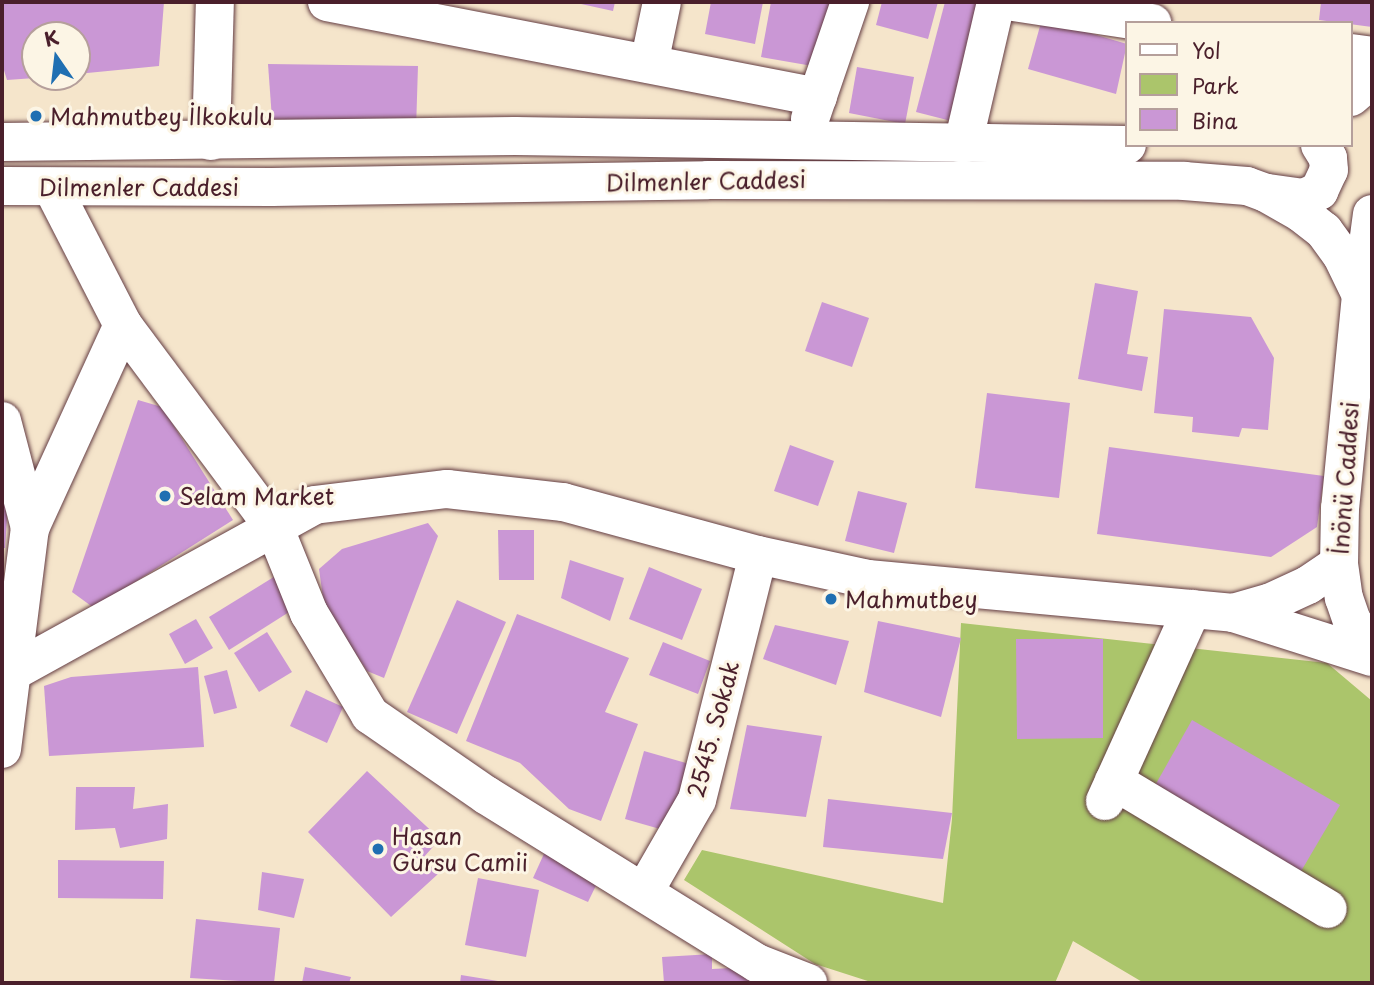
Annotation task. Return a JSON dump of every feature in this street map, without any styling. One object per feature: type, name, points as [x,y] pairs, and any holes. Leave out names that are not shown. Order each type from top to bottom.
[{"type":"street","points":[[211,141],[215,2]]},
{"type":"street","points":[[327,2],[818,97]]},
{"type":"street","points":[[649,64],[662,2]]},
{"type":"street","points":[[803,141],[850,2]]},
{"type":"street","points":[[963,144],[996,2]]},
{"type":"street","points":[[1014,2],[1139,21]]},
{"type":"street","points":[[1353,53],[1372,56]]},
{"type":"street","points":[[1353,95],[1372,79]]},
{"type":"street","name":"Dilmenler Caddesi","points":[[2,142],[515,136],[1126,145]]},
{"type":"street","points":[[1266,192],[1304,198],[1319,191],[1329,170],[1328,158],[1321,147]]},
{"type":"street","name":"Dilmenler Caddesi","points":[[2,186],[1023,179],[1184,181],[1247,187],[1266,192],[1301,213],[1324,231],[1341,254],[1361,295]]},
{"type":"street","points":[[52,187],[123,325],[275,529],[309,613],[370,715],[486,795],[757,963],[808,983]]},
{"type":"street","name":"İnönü Caddesi","points":[[1372,214],[1361,295],[1340,508],[1339,564],[1344,598],[1352,621],[1372,650]]},
{"type":"street","points":[[2,749],[30,528],[123,325]]},
{"type":"street","points":[[2,421],[30,528]]},
{"type":"street","points":[[12,673],[314,505],[447,489],[563,502],[758,555],[868,579],[1233,612],[1372,657]]},
{"type":"street","name":"2545. Sokak","points":[[644,892],[697,800],[758,555]]},
{"type":"street","points":[[1233,612],[1269,603],[1308,585],[1339,564]]},
{"type":"street","points":[[1192,608],[1109,791],[1328,909]]},
{"type":"green space","points":[[961,623],[1327,663],[1372,701],[1372,983],[1144,983],[1073,941],[1055,983],[874,983],[815,964],[684,880],[702,850],[943,903],[952,819]]},
{"type":"building","points":[[2,2],[164,2],[159,66],[91,73],[91,21],[21,21],[21,79],[7,80],[2,64]]},
{"type":"building","points":[[572,2],[615,2],[613,11]]},
{"type":"building","points":[[711,2],[763,2],[755,44],[705,34]]},
{"type":"building","points":[[771,2],[835,2],[824,68],[761,57]]},
{"type":"building","points":[[882,2],[938,2],[928,39],[876,25]]},
{"type":"building","points":[[945,2],[981,2],[959,123],[916,112]]},
{"type":"building","points":[[1321,2],[1372,2],[1372,27],[1353,24],[1353,21],[1319,20]]},
{"type":"building","points":[[1042,19],[1126,44],[1116,94],[1028,69]]},
{"type":"building","points":[[268,64],[418,66],[416,129],[272,119]]},
{"type":"building","points":[[857,67],[914,77],[905,124],[849,113]]},
{"type":"building","points":[[1095,283],[1138,291],[1127,354],[1148,357],[1142,391],[1078,379]]},
{"type":"building","points":[[822,302],[869,318],[852,367],[805,351]]},
{"type":"building","points":[[1164,309],[1251,317],[1274,358],[1268,430],[1242,428],[1239,437],[1192,432],[1193,417],[1154,413]]},
{"type":"building","points":[[987,393],[1070,403],[1059,498],[975,488]]},
{"type":"building","points":[[138,400],[162,407],[233,520],[94,608],[72,592]]},
{"type":"building","points":[[790,445],[834,461],[818,506],[774,491]]},
{"type":"building","points":[[1109,447],[1324,476],[1317,527],[1271,557],[1097,534]]},
{"type":"building","points":[[2,452],[10,475],[5,548],[2,548]]},
{"type":"building","points":[[858,491],[907,503],[894,553],[845,541]]},
{"type":"building","points":[[428,523],[438,536],[384,678],[367,671],[324,605],[319,569],[342,549]]},
{"type":"building","points":[[498,530],[534,530],[534,580],[499,580]]},
{"type":"building","points":[[570,560],[624,578],[610,621],[561,598]]},
{"type":"building","points":[[649,567],[702,589],[682,640],[629,619]]},
{"type":"building","points":[[277,575],[297,607],[229,650],[209,617]]},
{"type":"building","points":[[457,600],[506,622],[457,734],[407,712]]},
{"type":"building","points":[[517,614],[629,658],[605,712],[638,724],[601,821],[569,809],[520,763],[466,741]]},
{"type":"building","points":[[196,619],[213,648],[185,664],[169,634]]},
{"type":"building","points":[[878,621],[961,638],[941,717],[864,692]]},
{"type":"building","points":[[775,625],[849,641],[836,685],[763,659]]},
{"type":"building","points":[[267,632],[292,672],[259,692],[234,653]]},
{"type":"building","points":[[1016,639],[1103,639],[1103,738],[1017,739]]},
{"type":"building","points":[[663,642],[710,661],[698,694],[649,675]]},
{"type":"building","points":[[198,667],[204,747],[49,756],[44,686],[71,677]]},
{"type":"building","points":[[227,670],[237,708],[214,714],[204,676]]},
{"type":"building","points":[[306,690],[343,707],[327,743],[290,726]]},
{"type":"building","points":[[1192,720],[1340,805],[1300,873],[1153,789]]},
{"type":"building","points":[[747,725],[822,736],[806,817],[730,809]]},
{"type":"building","points":[[644,751],[693,765],[674,833],[625,819]]},
{"type":"building","name":"Hasan Gürsu Camii","points":[[367,771],[440,839],[423,858],[438,874],[391,917],[308,832]]},
{"type":"building","points":[[76,787],[135,787],[133,809],[168,804],[167,839],[120,848],[115,828],[75,830]]},
{"type":"building","points":[[828,799],[952,813],[943,859],[823,847]]},
{"type":"building","points":[[548,845],[603,871],[588,902],[533,878]]},
{"type":"building","points":[[58,860],[164,861],[163,899],[58,898]]},
{"type":"building","points":[[262,872],[304,879],[294,918],[258,910]]},
{"type":"building","points":[[478,878],[539,890],[526,957],[465,945]]},
{"type":"building","points":[[196,919],[280,928],[274,983],[190,978]]},
{"type":"building","points":[[712,954],[712,969],[750,967],[751,983],[664,983],[662,957]]},
{"type":"building","points":[[305,967],[351,977],[349,983],[302,983]]},
{"type":"building","points":[[461,975],[504,982],[504,983],[460,983]]},
{"type":"place","name":"Mahmutbey İlkokulu","points":[[36,116]]},
{"type":"place","name":"Selam Market","points":[[165,496]]},
{"type":"place","name":"Mahmutbey","points":[[831,599]]},
{"type":"place","name":"Hasan Gürsu Camii","points":[[378,849]]}]
